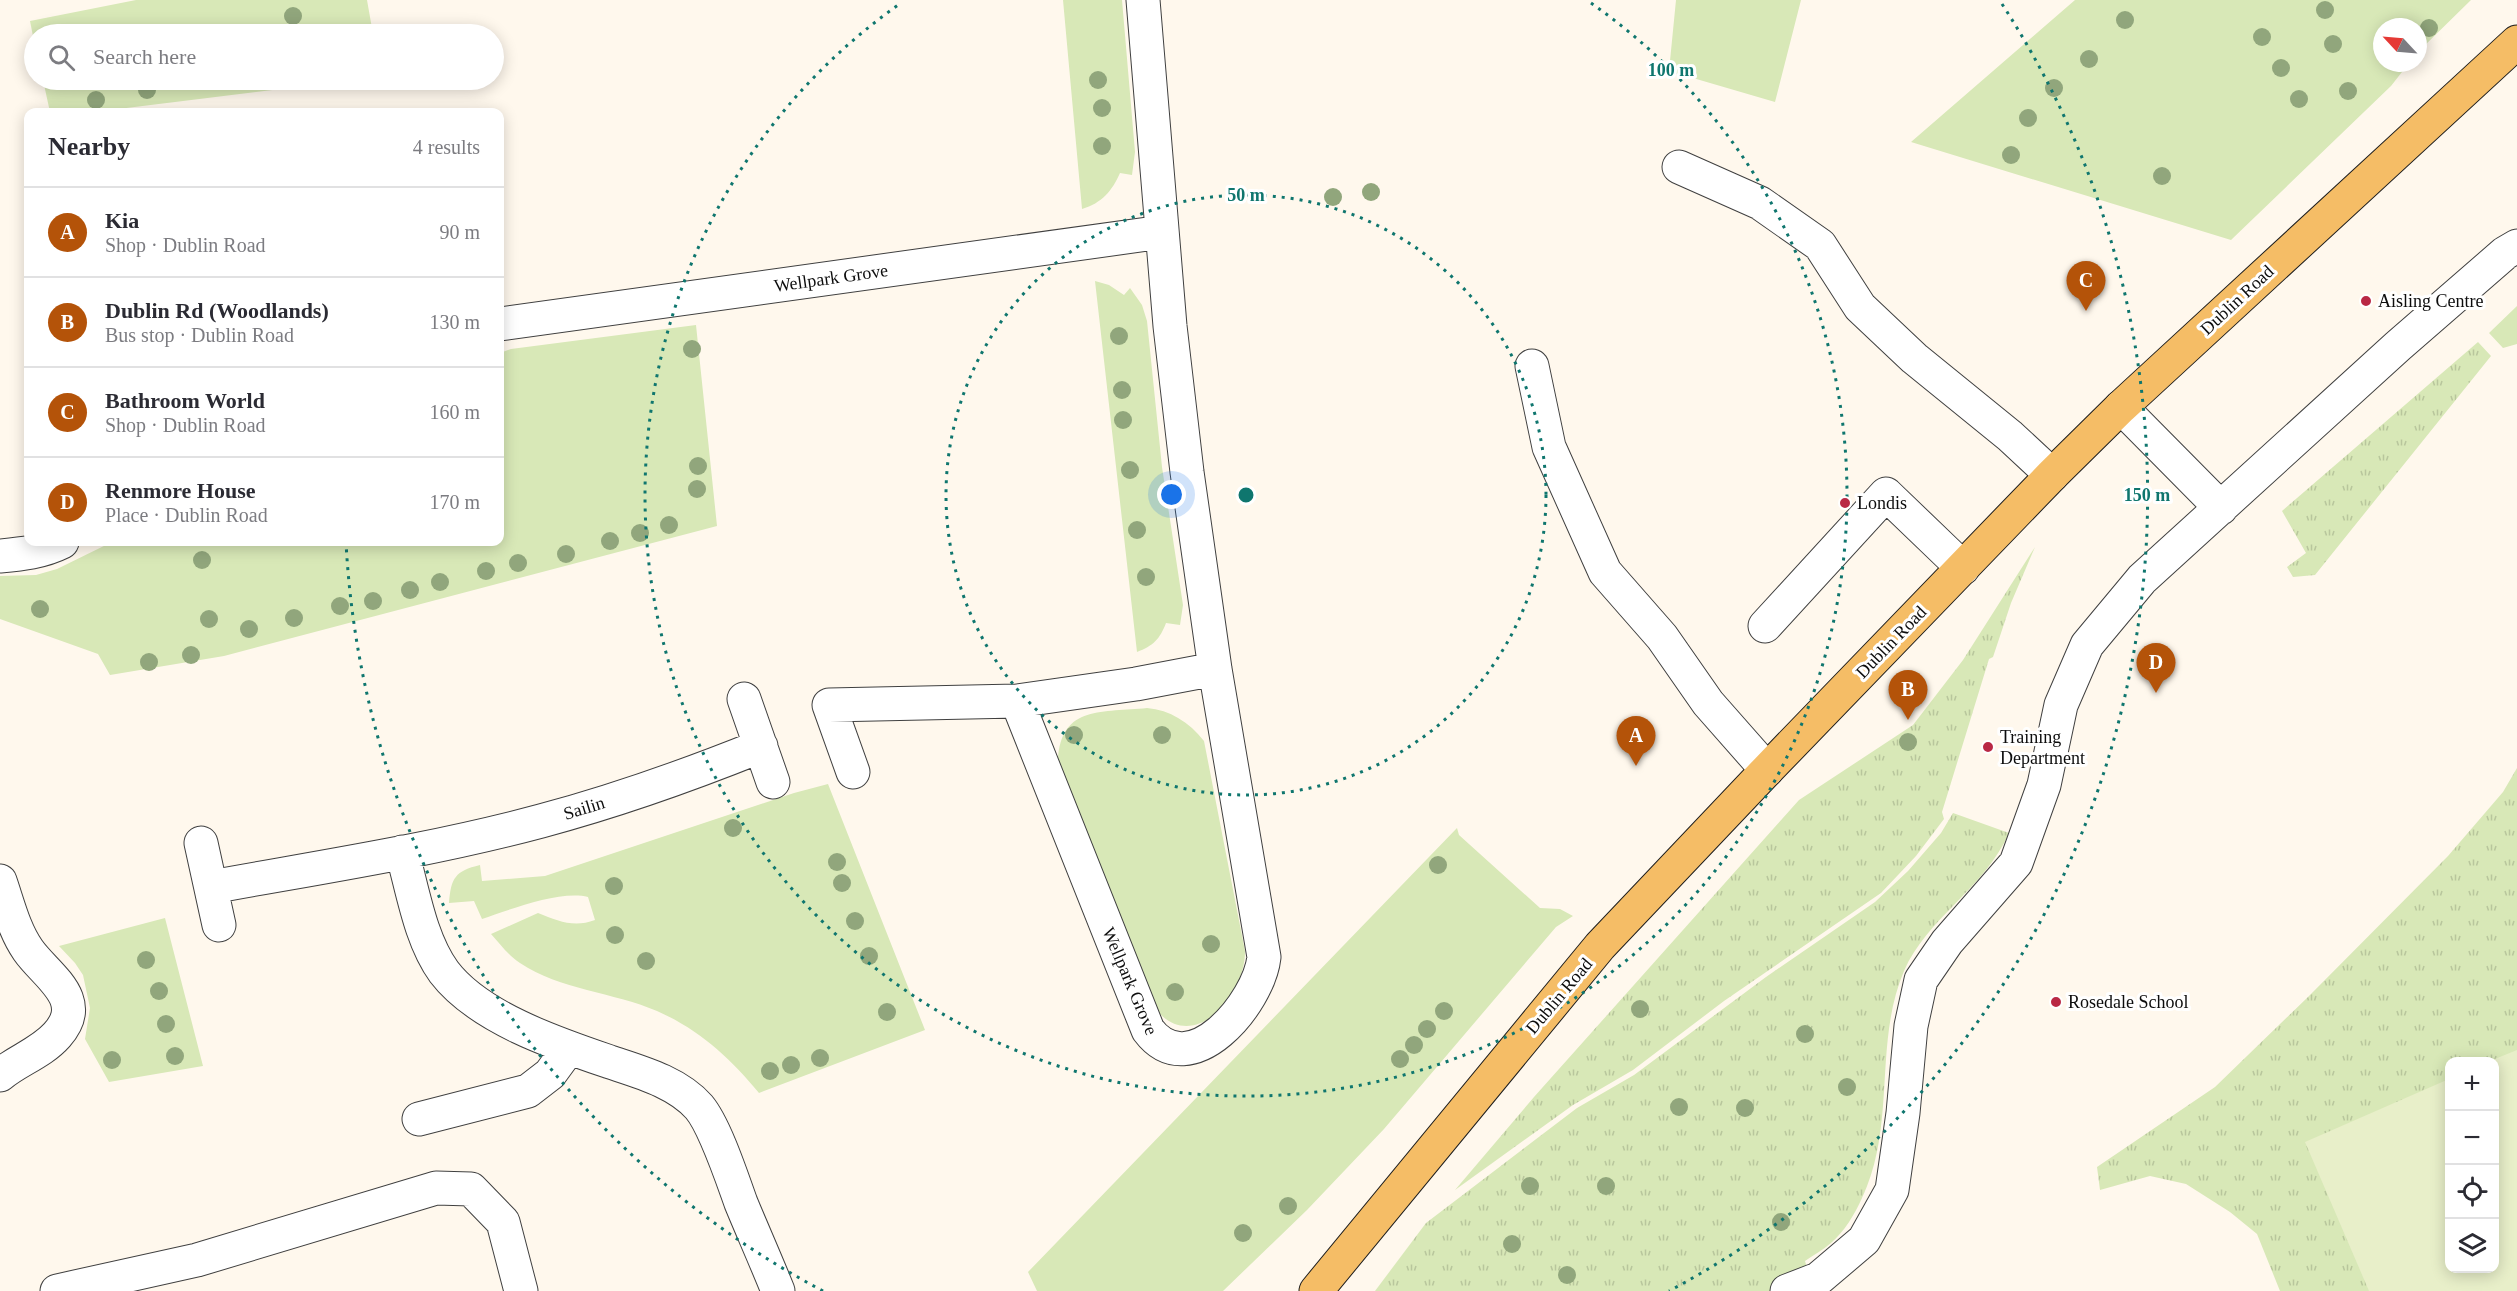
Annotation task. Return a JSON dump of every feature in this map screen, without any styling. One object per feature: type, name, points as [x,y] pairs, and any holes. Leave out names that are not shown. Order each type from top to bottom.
[{"type":"main road","name":"Dublin Road","points":[[1316,1291],[1600,946],[1767,770],[2052,475],[2121,407],[2517,42]]},
{"type":"street","name":"Wellpark Grove","points":[[1017,702],[1148,1030],[1158,1043],[1185,1050],[1204,1042],[1242,1009],[1259,978],[1264,957],[1215,669],[1183,439],[1162,232],[1143,0]]},
{"type":"street","points":[[1679,167],[1760,203],[1820,245],[1860,307],[1914,358],[2010,436],[2052,475]]},
{"type":"street","name":"Wellpark Grove","points":[[504,323],[1162,232]]},
{"type":"street","points":[[1788,1291],[1818,1279],[1864,1240],[1892,1190],[1904,1113],[1911,1026],[1921,980],[1947,942],[2016,863],[2044,785],[2061,705],[2087,645],[2142,579],[2398,346],[2505,253],[2517,246]]},
{"type":"street","points":[[1532,366],[1549,447],[1605,572],[1662,637],[1708,703],[1767,770]]},
{"type":"street","points":[[2121,407],[2221,508]]},
{"type":"street","points":[[1765,626],[1886,494],[1962,568]]},
{"type":"street","points":[[0,556],[26,554],[54,546]]},
{"type":"street","points":[[853,772],[829,705],[1017,702],[1136,684],[1215,669]]},
{"type":"street","points":[[744,699],[773,782]]},
{"type":"street","name":"Sailin","points":[[211,887],[402,852],[542,821],[642,791],[761,746]]},
{"type":"street","points":[[201,843],[219,925]]},
{"type":"street","points":[[402,852],[419,915],[432,950],[444,972],[461,991],[478,1003],[569,1048],[652,1076],[673,1088],[699,1108],[725,1159],[778,1291]]},
{"type":"street","points":[[0,881],[28,950],[60,986],[68,1003],[68,1013],[58,1034],[46,1046],[0,1075]]},
{"type":"street","points":[[419,1119],[528,1091],[550,1074],[569,1048]]},
{"type":"street","points":[[57,1291],[197,1260],[436,1188],[471,1189],[503,1222],[521,1291]]},
{"type":"green space","points":[[136,0],[367,0],[371,24],[31,24],[30,21]]},
{"type":"green space","points":[[1063,0],[1122,0],[1135,152],[1132,175],[1120,173],[1114,185],[1105,195],[1082,209]]},
{"type":"green space","points":[[1676,0],[1801,0],[1775,102],[1669,71]]},
{"type":"green space","points":[[2075,0],[2471,0],[2427,43],[2427,18],[2373,18],[2373,72],[2402,72],[2391,86],[2231,240],[1911,142]]},
{"type":"green space","points":[[45,90],[273,90],[126,108],[49,108]]},
{"type":"green space","points":[[1095,281],[1109,285],[1124,295],[1130,288],[1142,305],[1147,321],[1162,467],[1183,605],[1180,625],[1166,623],[1155,641],[1137,652]]},
{"type":"green space","points":[[2517,306],[2517,344],[2503,348],[2489,333]]},
{"type":"green space","points":[[696,325],[717,526],[224,656],[110,675],[98,654],[0,619],[0,576],[36,575],[57,569],[104,546],[504,546],[504,352]]},
{"type":"green space","points":[[2478,342],[2491,356],[2315,575],[2293,577],[2287,567],[2306,553],[2282,511]]},
{"type":"green space","points":[[2035,547],[2011,603],[1993,657],[1989,659],[1942,812],[1944,819],[1916,856],[1881,893],[1724,1001],[1633,1070],[1573,1105],[1455,1190],[1534,1097],[1799,800],[1913,725],[1963,660]]},
{"type":"green space","points":[[1147,708],[1164,711],[1178,718],[1204,741],[1245,951],[1243,967],[1237,984],[1228,999],[1216,1013],[1203,1022],[1188,1026],[1173,1023],[1158,1012],[1058,760],[1061,742],[1067,729],[1076,720],[1101,712]]},
{"type":"green space","points":[[2517,768],[2517,1291],[2280,1291],[2257,1234],[2230,1212],[2186,1184],[2150,1176],[2100,1190],[2097,1167],[2215,1087],[2448,856],[2503,792]]},
{"type":"green space","points":[[828,784],[925,1030],[759,1093],[713,1046],[687,1027],[657,1011],[623,999],[569,985],[536,972],[520,963],[491,934],[538,913],[559,921],[573,923],[595,920],[588,897],[563,896],[520,906],[482,919],[474,901],[449,903],[451,887],[456,877],[472,867],[480,865],[482,881],[545,876],[794,793]]},
{"type":"green space","points":[[1953,813],[2009,833],[1985,871],[1927,935],[1914,952],[1904,971],[1889,1027],[1879,1142],[1873,1170],[1859,1204],[1845,1228],[1836,1239],[1805,1261],[1814,1291],[1375,1291],[1426,1223],[1577,1108],[1634,1075],[1766,977],[1875,902],[1908,871],[1941,833]]},
{"type":"green space","points":[[1457,828],[1459,835],[1540,908],[1560,909],[1573,916],[1556,927],[1384,1129],[1307,1210],[1223,1291],[1037,1291],[1028,1272]]},
{"type":"green space","points":[[165,918],[203,1066],[109,1082],[85,1039],[90,1008],[83,975],[59,946]]},
{"type":"green space","points":[[2517,1050],[2517,1291],[2369,1291],[2305,1142],[2445,1081],[2445,1273],[2499,1273],[2499,1057]]},
{"type":"place","name":"Aisling Centre","points":[[2366,301]]},
{"type":"place","name":"Bathroom World","points":[[2086,311]]},
{"type":"place","name":"Londis","points":[[1845,503]]},
{"type":"place","name":"Renmore House","points":[[2156,693]]},
{"type":"place","name":"Dublin Rd (Woodlands)","points":[[1908,720]]},
{"type":"place","name":"Training Department","points":[[1988,747]]},
{"type":"place","name":"Kia","points":[[1636,766]]},
{"type":"place","name":"Rosedale School","points":[[2056,1002]]}]
